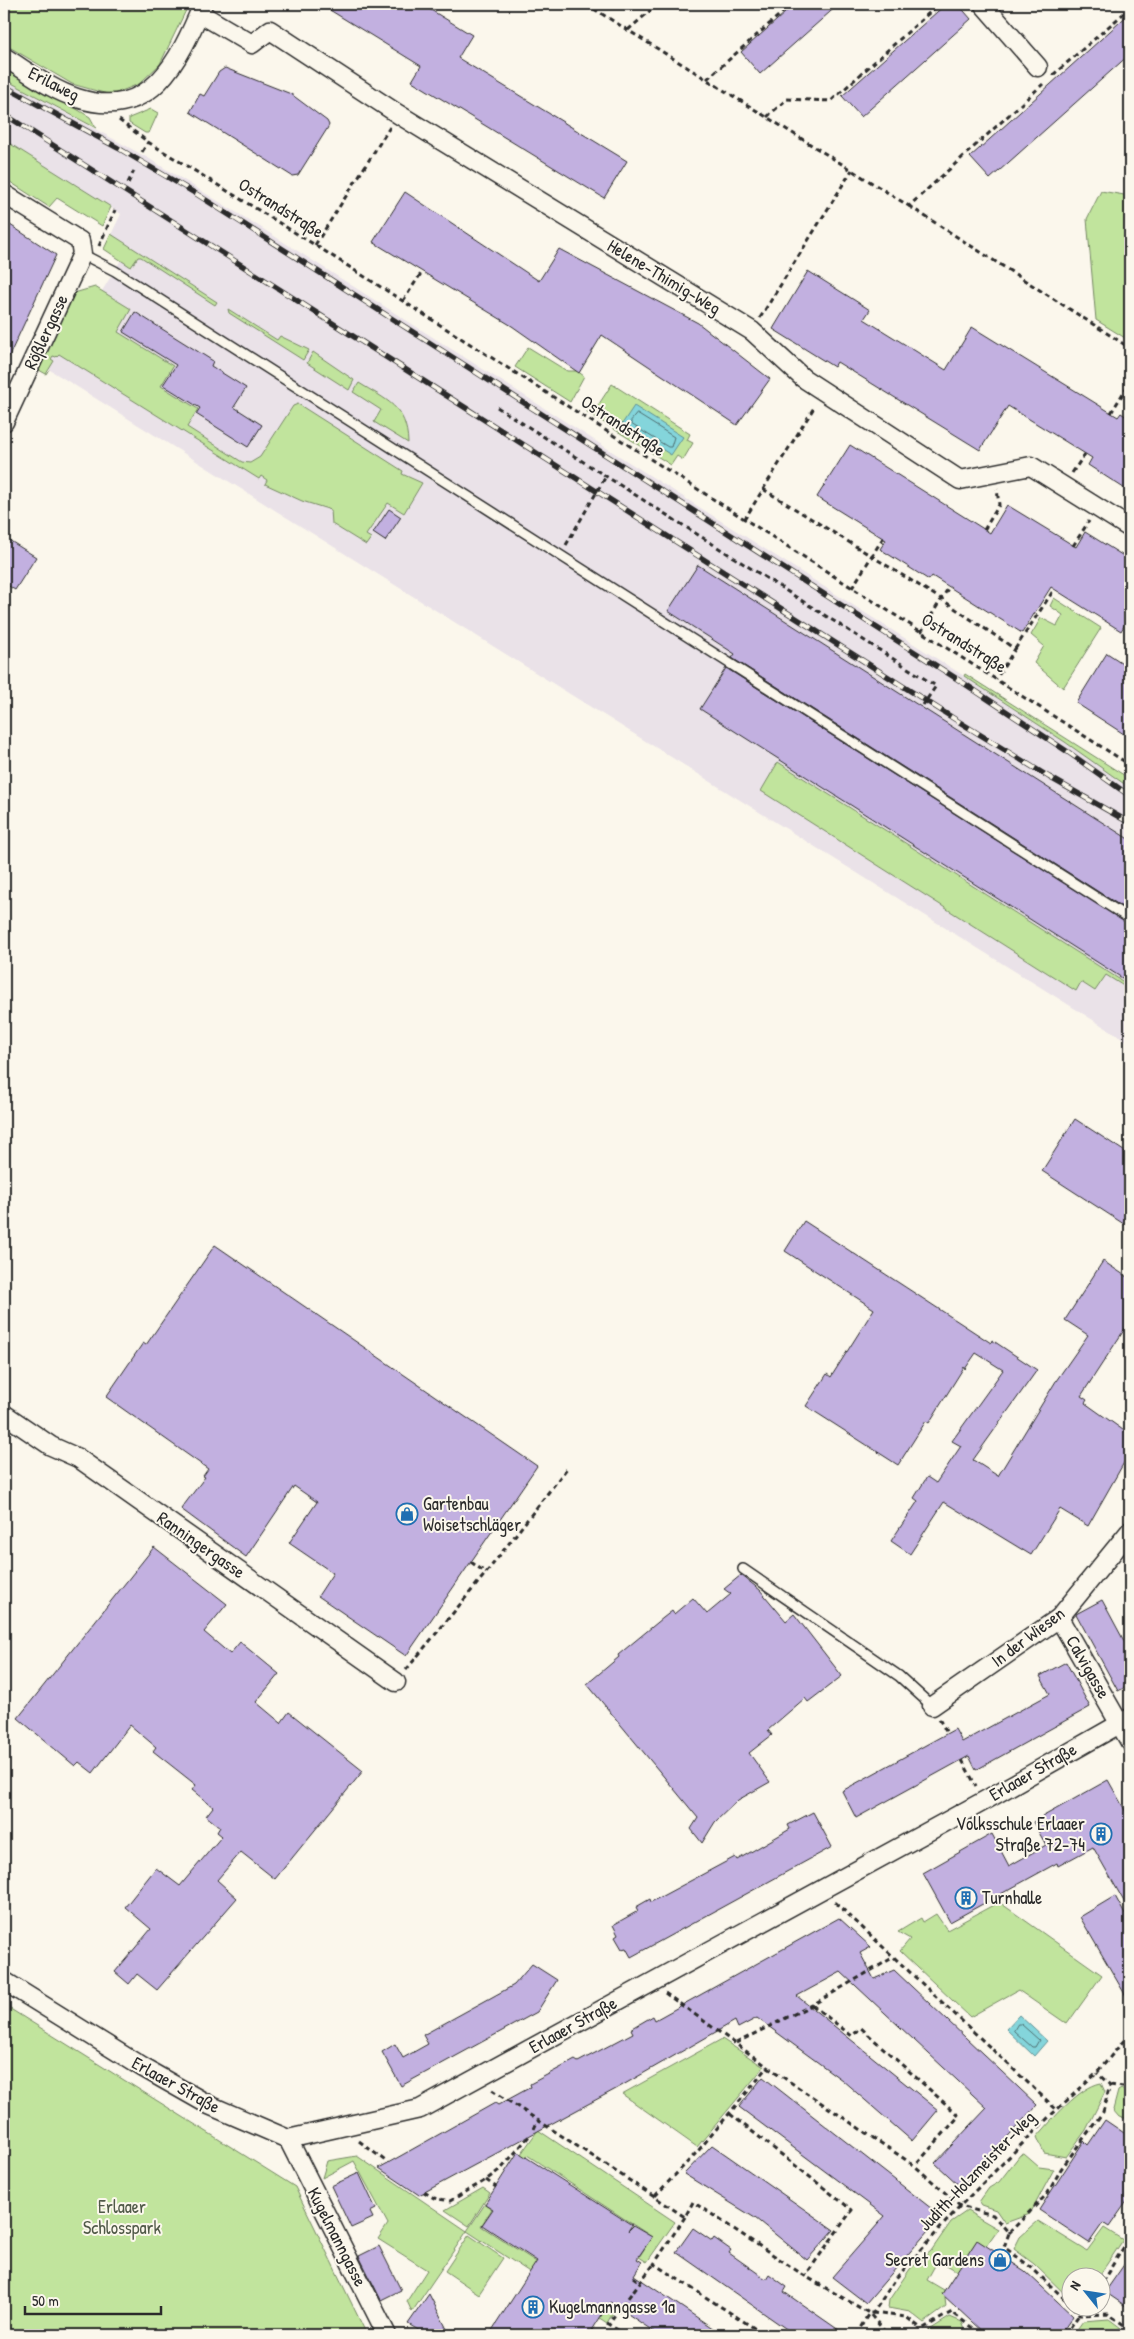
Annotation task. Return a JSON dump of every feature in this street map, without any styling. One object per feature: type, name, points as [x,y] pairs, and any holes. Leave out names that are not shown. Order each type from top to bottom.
[{"type":"street","points":[[983,4],[1038,67]]},
{"type":"street","points":[[106,104],[130,101],[148,93],[163,79],[175,63],[201,8]]},
{"type":"street","name":"Helene-Thimig-Weg","points":[[201,8],[252,44],[270,30],[398,114],[752,331],[803,378],[960,480],[1031,466],[1130,528]]},
{"type":"street","name":"Erilaweg","points":[[4,57],[76,98],[106,104]]},
{"type":"street","points":[[4,194],[81,248]]},
{"type":"street","name":"Rößlergasse","points":[[4,422],[81,248]]},
{"type":"street","name":"Ranningergasse","points":[[4,1414],[51,1446],[78,1458],[396,1682]]},
{"type":"street","name":"In der Wiesen","points":[[932,1706],[1059,1618],[1130,1531]]},
{"type":"street","name":"Calvigasse","points":[[1059,1618],[1126,1720],[1130,1742]]},
{"type":"street","name":"Erlaaer Straße","points":[[4,1981],[209,2105],[288,2139],[340,2127],[420,2108],[984,1801],[1126,1720]]},
{"type":"street","name":"Kugelmanngasse","points":[[288,2139],[387,2335]]},
{"type":"lane","points":[[81,248],[559,556],[1130,919]]},
{"type":"lane","points":[[743,1569],[899,1676],[932,1706]]},
{"type":"path","points":[[586,4],[909,206],[1130,348]]},
{"type":"path","points":[[628,30],[650,11],[650,4]]},
{"type":"path","points":[[707,79],[792,4]]},
{"type":"path","points":[[767,117],[787,99],[831,101],[939,4]]},
{"type":"path","points":[[909,206],[1130,8]]},
{"type":"path","name":"Ostrandstraße","points":[[106,104],[118,119],[148,142],[315,245],[744,520],[1130,764]]},
{"type":"path","points":[[315,245],[398,114]]},
{"type":"path","points":[[142,152],[148,142]]},
{"type":"path","points":[[752,331],[852,170]]},
{"type":"path","points":[[128,183],[134,171]]},
{"type":"path","points":[[81,248],[97,250],[116,210]]},
{"type":"path","points":[[403,301],[422,272]]},
{"type":"path","points":[[1111,413],[1130,382]]},
{"type":"path","points":[[744,520],[824,391]]},
{"type":"path","points":[[497,407],[936,686],[923,705]]},
{"type":"path","points":[[1064,486],[1085,454]]},
{"type":"path","points":[[984,530],[999,505],[994,473]]},
{"type":"path","points":[[559,556],[606,476]]},
{"type":"path","points":[[763,489],[941,599],[1015,649]]},
{"type":"path","points":[[1074,546],[1098,508]]},
{"type":"path","points":[[852,588],[883,538]]},
{"type":"path","points":[[921,632],[949,587]]},
{"type":"path","points":[[996,679],[1053,591]]},
{"type":"path","points":[[396,1682],[486,1572],[568,1467]]},
{"type":"path","points":[[472,1562],[486,1572]]},
{"type":"path","points":[[962,1760],[984,1801]]},
{"type":"path","points":[[822,1889],[1057,2110]]},
{"type":"path","points":[[736,2043],[812,2005],[894,1957]]},
{"type":"path","points":[[651,1982],[768,2067],[914,2166],[960,2206],[993,2215],[1009,2233]]},
{"type":"path","points":[[812,2005],[852,2036],[861,2028],[959,2116],[914,2166]]},
{"type":"path","name":"Judith-Holzmeister-Weg","points":[[856,2335],[869,2313],[873,2313],[897,2277],[960,2206],[1057,2110],[1098,2074],[1130,2033]]},
{"type":"path","points":[[655,2196],[698,2151],[768,2067]]},
{"type":"path","points":[[1098,2074],[1110,2085],[1123,2087],[1130,2092]]},
{"type":"path","points":[[475,2078],[684,2217]]},
{"type":"path","points":[[1062,2296],[1032,2268],[1004,2247],[1009,2233],[1048,2193],[1061,2169],[1103,2112],[1110,2085]]},
{"type":"path","points":[[730,2114],[852,2210],[805,2276]]},
{"type":"path","points":[[534,2130],[538,2120]]},
{"type":"path","points":[[340,2127],[388,2163]]},
{"type":"path","points":[[424,2192],[434,2198],[450,2201],[486,2180],[502,2168],[530,2135]]},
{"type":"path","points":[[486,2180],[496,2187]]},
{"type":"path","points":[[626,2335],[608,2324],[654,2264],[693,2202],[805,2276],[869,2313],[888,2335]]},
{"type":"path","points":[[1112,2266],[1130,2237]]},
{"type":"path","points":[[654,2264],[765,2335]]},
{"type":"path","points":[[633,2277],[640,2282]]},
{"type":"path","points":[[918,2335],[922,2329],[952,2312],[981,2335]]},
{"type":"path","points":[[869,2313],[906,2317],[922,2329]]},
{"type":"path","points":[[1065,2335],[1079,2316]]},
{"type":"path","points":[[1111,2316],[1130,2329]]},
{"type":"shaded area","points":[[4,79],[148,158],[260,227],[964,676],[1065,742],[1130,788],[1130,1043],[42,365],[74,293],[95,287],[102,291],[121,260],[104,249],[121,214],[4,140]]},
{"type":"green space","points":[[4,4],[189,4],[160,64],[139,84],[111,95],[72,84],[4,44]]},
{"type":"green space","points":[[4,66],[90,117],[96,128],[4,79]]},
{"type":"green space","points":[[151,109],[158,113],[149,133],[145,133],[129,123],[129,118]]},
{"type":"green space","points":[[4,140],[111,207],[102,226],[57,198],[49,207],[4,178]]},
{"type":"green space","points":[[1101,191],[1130,196],[1130,341],[1096,320],[1087,219]]},
{"type":"green space","points":[[111,234],[217,302],[215,305],[141,257],[138,257],[131,267],[104,249]]},
{"type":"green space","points":[[95,287],[131,309],[118,332],[173,366],[161,386],[198,409],[187,427],[242,462],[250,463],[260,457],[293,406],[298,404],[403,471],[402,474],[422,483],[404,513],[388,503],[366,535],[371,538],[366,545],[332,524],[331,510],[302,501],[265,484],[267,480],[261,476],[259,479],[59,354],[51,359],[54,361],[46,374],[39,370],[74,293]]},
{"type":"green space","points":[[228,309],[277,340],[280,336],[309,350],[303,360],[229,313]]},
{"type":"green space","points":[[528,347],[567,371],[577,371],[584,376],[570,402],[515,367]]},
{"type":"green space","points":[[313,352],[354,380],[349,390],[307,363]]},
{"type":"green space","points":[[359,383],[386,400],[399,412],[407,430],[408,443],[374,422],[381,410],[353,392]]},
{"type":"green space","points":[[612,384],[690,434],[687,440],[693,443],[683,460],[677,456],[671,465],[587,412],[590,407],[595,410]]},
{"type":"green space","points":[[1054,598],[1101,628],[1063,688],[1034,663],[1044,646],[1031,635],[1041,618],[1057,626],[1063,615],[1050,606]]},
{"type":"green space","points":[[965,674],[1130,779],[1130,788],[1065,742],[964,676]]},
{"type":"green space","points":[[778,762],[1130,986],[1130,990],[1106,975],[1095,991],[1081,982],[1076,991],[761,791]]},
{"type":"green space","points":[[999,1902],[1102,1975],[1067,2024],[1018,1990],[970,2017],[900,1951],[910,1939],[898,1932],[921,1918],[923,1922],[936,1914],[947,1930]]},
{"type":"green space","name":"Erlaaer Schlosspark","points":[[4,2005],[295,2187],[367,2335],[4,2335]]},
{"type":"green space","points":[[722,2039],[764,2067],[697,2147],[622,2094]]},
{"type":"green space","points":[[1101,2083],[1105,2092],[1086,2130],[1066,2157],[1044,2153],[1037,2137],[1075,2097]]},
{"type":"green space","points":[[1121,2089],[1130,2094],[1130,2119],[1119,2117],[1113,2110],[1118,2091]]},
{"type":"green space","points":[[538,2130],[675,2222],[647,2262],[639,2257],[652,2237],[527,2155],[521,2164],[516,2161]]},
{"type":"green space","points":[[1024,2154],[1039,2167],[1054,2169],[1030,2214],[1005,2223],[996,2210],[981,2205],[979,2202],[989,2188],[999,2182],[1020,2155]]},
{"type":"green space","points":[[357,2156],[467,2231],[412,2312],[407,2301],[427,2270],[378,2239],[388,2224],[354,2161],[322,2178],[327,2161]]},
{"type":"green space","points":[[483,2188],[490,2193],[469,2226],[445,2210]]},
{"type":"green space","points":[[485,2204],[492,2209],[481,2226],[607,2308],[618,2290],[624,2294],[607,2323],[467,2231]]},
{"type":"green space","points":[[967,2211],[998,2229],[986,2246],[957,2271],[938,2260],[927,2280],[944,2290],[946,2307],[924,2323],[910,2312],[888,2308],[889,2300],[910,2269],[931,2251],[951,2222]]},
{"type":"green space","points":[[1038,2221],[1087,2251],[1104,2228],[1123,2240],[1106,2266],[1062,2266],[1062,2291],[1034,2264],[1014,2249],[1020,2237]]},
{"type":"green space","points":[[469,2235],[503,2258],[479,2294],[445,2271]]},
{"type":"green space","points":[[950,2317],[962,2322],[966,2332],[974,2335],[925,2335],[928,2331]]},
{"type":"green space","points":[[1109,2319],[1121,2328],[1102,2335],[1073,2335],[1083,2321]]},
{"type":"water","points":[[634,406],[683,437],[671,455],[622,424]]},
{"type":"water","points":[[1019,2015],[1047,2041],[1034,2056],[1006,2029]]},
{"type":"building","points":[[320,4],[421,4],[472,35],[458,58],[627,161],[604,198],[412,81],[421,66]]},
{"type":"building","points":[[795,4],[839,4],[760,74],[741,52]]},
{"type":"building","points":[[946,4],[958,4],[971,19],[861,117],[842,96]]},
{"type":"building","points":[[1130,13],[1130,54],[990,179],[970,157]]},
{"type":"building","points":[[225,68],[291,94],[327,121],[329,125],[327,129],[298,175],[292,176],[190,112],[200,94],[204,96],[219,72]]},
{"type":"building","points":[[405,192],[539,281],[559,249],[698,323],[770,379],[737,425],[602,335],[579,373],[512,326],[373,242]]},
{"type":"building","points":[[4,221],[56,255],[4,367]]},
{"type":"building","points":[[808,271],[870,310],[864,319],[946,370],[972,327],[1118,417],[1121,413],[1130,419],[1130,492],[1088,465],[1092,458],[1008,406],[980,450],[837,362],[834,367],[773,329]]},
{"type":"building","points":[[135,312],[213,361],[211,366],[246,388],[234,407],[262,425],[248,447],[196,414],[200,408],[163,385],[176,365],[123,332]]},
{"type":"building","points":[[850,445],[990,533],[1007,505],[1076,547],[1085,532],[1130,560],[1130,616],[1121,631],[1051,587],[1022,633],[932,576],[929,580],[880,549],[886,540],[817,497]]},
{"type":"building","points":[[389,509],[401,517],[385,541],[373,533]]},
{"type":"building","points":[[4,537],[36,557],[15,590],[4,583]]},
{"type":"building","points":[[698,565],[1130,840],[1130,912],[732,658],[735,654],[668,611]]},
{"type":"building","points":[[1107,653],[1130,668],[1130,738],[1076,703]]},
{"type":"building","points":[[726,668],[1130,925],[1130,983],[700,709]]},
{"type":"building","points":[[1075,1119],[1130,1155],[1130,1228],[1042,1171]]},
{"type":"building","points":[[804,1221],[991,1343],[992,1340],[1037,1370],[973,1460],[998,1476],[1056,1381],[1088,1335],[1065,1320],[1103,1261],[1130,1279],[1130,1321],[1081,1396],[1087,1400],[1085,1403],[1130,1435],[1130,1452],[1088,1526],[1060,1509],[1031,1555],[944,1502],[910,1554],[891,1541],[918,1501],[914,1498],[927,1477],[936,1483],[961,1446],[952,1441],[1003,1370],[976,1353],[965,1369],[964,1367],[929,1423],[926,1421],[898,1465],[806,1406],[827,1374],[831,1377],[874,1309],[785,1251]]},
{"type":"building","points":[[215,1245],[537,1466],[406,1656],[318,1596],[333,1573],[289,1543],[317,1502],[294,1486],[246,1557],[181,1509],[205,1477],[203,1476],[208,1469],[106,1397],[143,1343],[146,1345]]},
{"type":"building","points":[[154,1547],[227,1604],[204,1632],[230,1654],[240,1642],[279,1674],[256,1702],[281,1723],[289,1712],[363,1771],[275,1879],[241,1852],[217,1880],[237,1898],[157,1990],[137,1974],[129,1984],[115,1972],[151,1929],[125,1907],[156,1868],[180,1886],[222,1836],[217,1832],[220,1827],[206,1816],[213,1807],[192,1790],[196,1785],[153,1751],[156,1747],[130,1725],[93,1773],[79,1762],[75,1766],[18,1718]]},
{"type":"building","points":[[741,1575],[760,1590],[786,1621],[794,1614],[842,1676],[808,1702],[805,1698],[768,1730],[772,1735],[749,1753],[770,1782],[738,1800],[715,1822],[702,1843],[691,1829],[698,1818],[587,1684],[619,1657],[618,1655],[663,1618],[672,1611],[674,1614],[693,1598],[707,1614],[731,1594],[724,1589]]},
{"type":"building","points":[[1102,1600],[1130,1652],[1130,1685],[1118,1691],[1076,1614]]},
{"type":"building","points":[[1066,1662],[1090,1707],[976,1770],[969,1756],[856,1818],[842,1791],[955,1729],[962,1742],[1050,1694],[1040,1676]]},
{"type":"building","points":[[1108,1780],[1130,1819],[1130,1912],[1093,1847],[1058,1866],[1057,1863],[950,1922],[923,1873],[992,1834],[1009,1866],[1046,1845],[1033,1822]]},
{"type":"building","points":[[813,1812],[832,1847],[631,1957],[626,1948],[622,1949],[615,1937],[618,1935],[613,1925],[638,1911],[636,1907],[650,1899],[651,1902],[735,1857],[737,1860],[790,1829],[788,1825]]},
{"type":"building","points":[[1115,1896],[1130,1924],[1130,2003],[1080,1917]]},
{"type":"building","points":[[839,1918],[871,1947],[860,1953],[874,1979],[894,1970],[1037,2105],[961,2187],[935,2163],[987,2108],[841,1972],[797,1996],[938,2110],[912,2141],[842,2080],[757,2018],[738,2028],[735,2021],[616,2089],[419,2195],[379,2168],[495,2103],[498,2105],[531,2087],[530,2084],[575,2060],[578,2062],[633,2033],[631,2029],[653,2016],[655,2020]]},
{"type":"building","points":[[532,1964],[557,1980],[537,2012],[401,2086],[382,2052],[395,2044],[403,2058],[428,2044],[423,2035],[514,1985]]},
{"type":"building","points":[[763,2077],[941,2216],[866,2303],[832,2277],[885,2216],[739,2107]]},
{"type":"building","points":[[1105,2120],[1130,2137],[1130,2197],[1109,2227],[1103,2223],[1089,2243],[1039,2210],[1084,2141],[1088,2145]]},
{"type":"building","points":[[712,2145],[834,2230],[807,2260],[755,2218],[684,2174]]},
{"type":"building","points":[[518,2152],[632,2225],[628,2231],[633,2226],[652,2237],[637,2259],[642,2262],[634,2275],[723,2335],[659,2335],[610,2302],[589,2335],[489,2335],[537,2261],[482,2225],[493,2209],[485,2204]]},
{"type":"building","points":[[359,2173],[376,2209],[370,2212],[373,2218],[351,2228],[331,2186]]},
{"type":"building","points":[[693,2228],[712,2241],[714,2238],[731,2250],[729,2253],[766,2279],[769,2274],[787,2287],[784,2292],[846,2335],[795,2335],[676,2252]]},
{"type":"building","points":[[977,2240],[1025,2271],[1062,2306],[1062,2316],[1073,2316],[1060,2335],[986,2335],[942,2294]]},
{"type":"building","points":[[379,2246],[401,2290],[381,2300],[359,2256]]},
{"type":"building","points":[[1130,2256],[1130,2309],[1112,2297],[1112,2282]]},
{"type":"building","points":[[429,2294],[450,2335],[427,2335],[408,2324]]},
{"type":"railway","points":[[4,86],[118,148],[198,195],[965,684],[1068,752],[1130,796]]},
{"type":"railway","points":[[4,114],[953,718],[1049,777],[1130,823]]},
{"type":"place","name":"Gartenbau Woisetschläger","points":[[407,1514]]},
{"type":"place","name":"Volksschule Erlaaer Straße 72-74","points":[[1101,1834]]},
{"type":"place","name":"Turnhalle","points":[[966,1898]]},
{"type":"place","name":"Secret Gardens","points":[[1000,2260]]},
{"type":"place","name":"Kugelmanngasse 1a","points":[[533,2307]]}]
